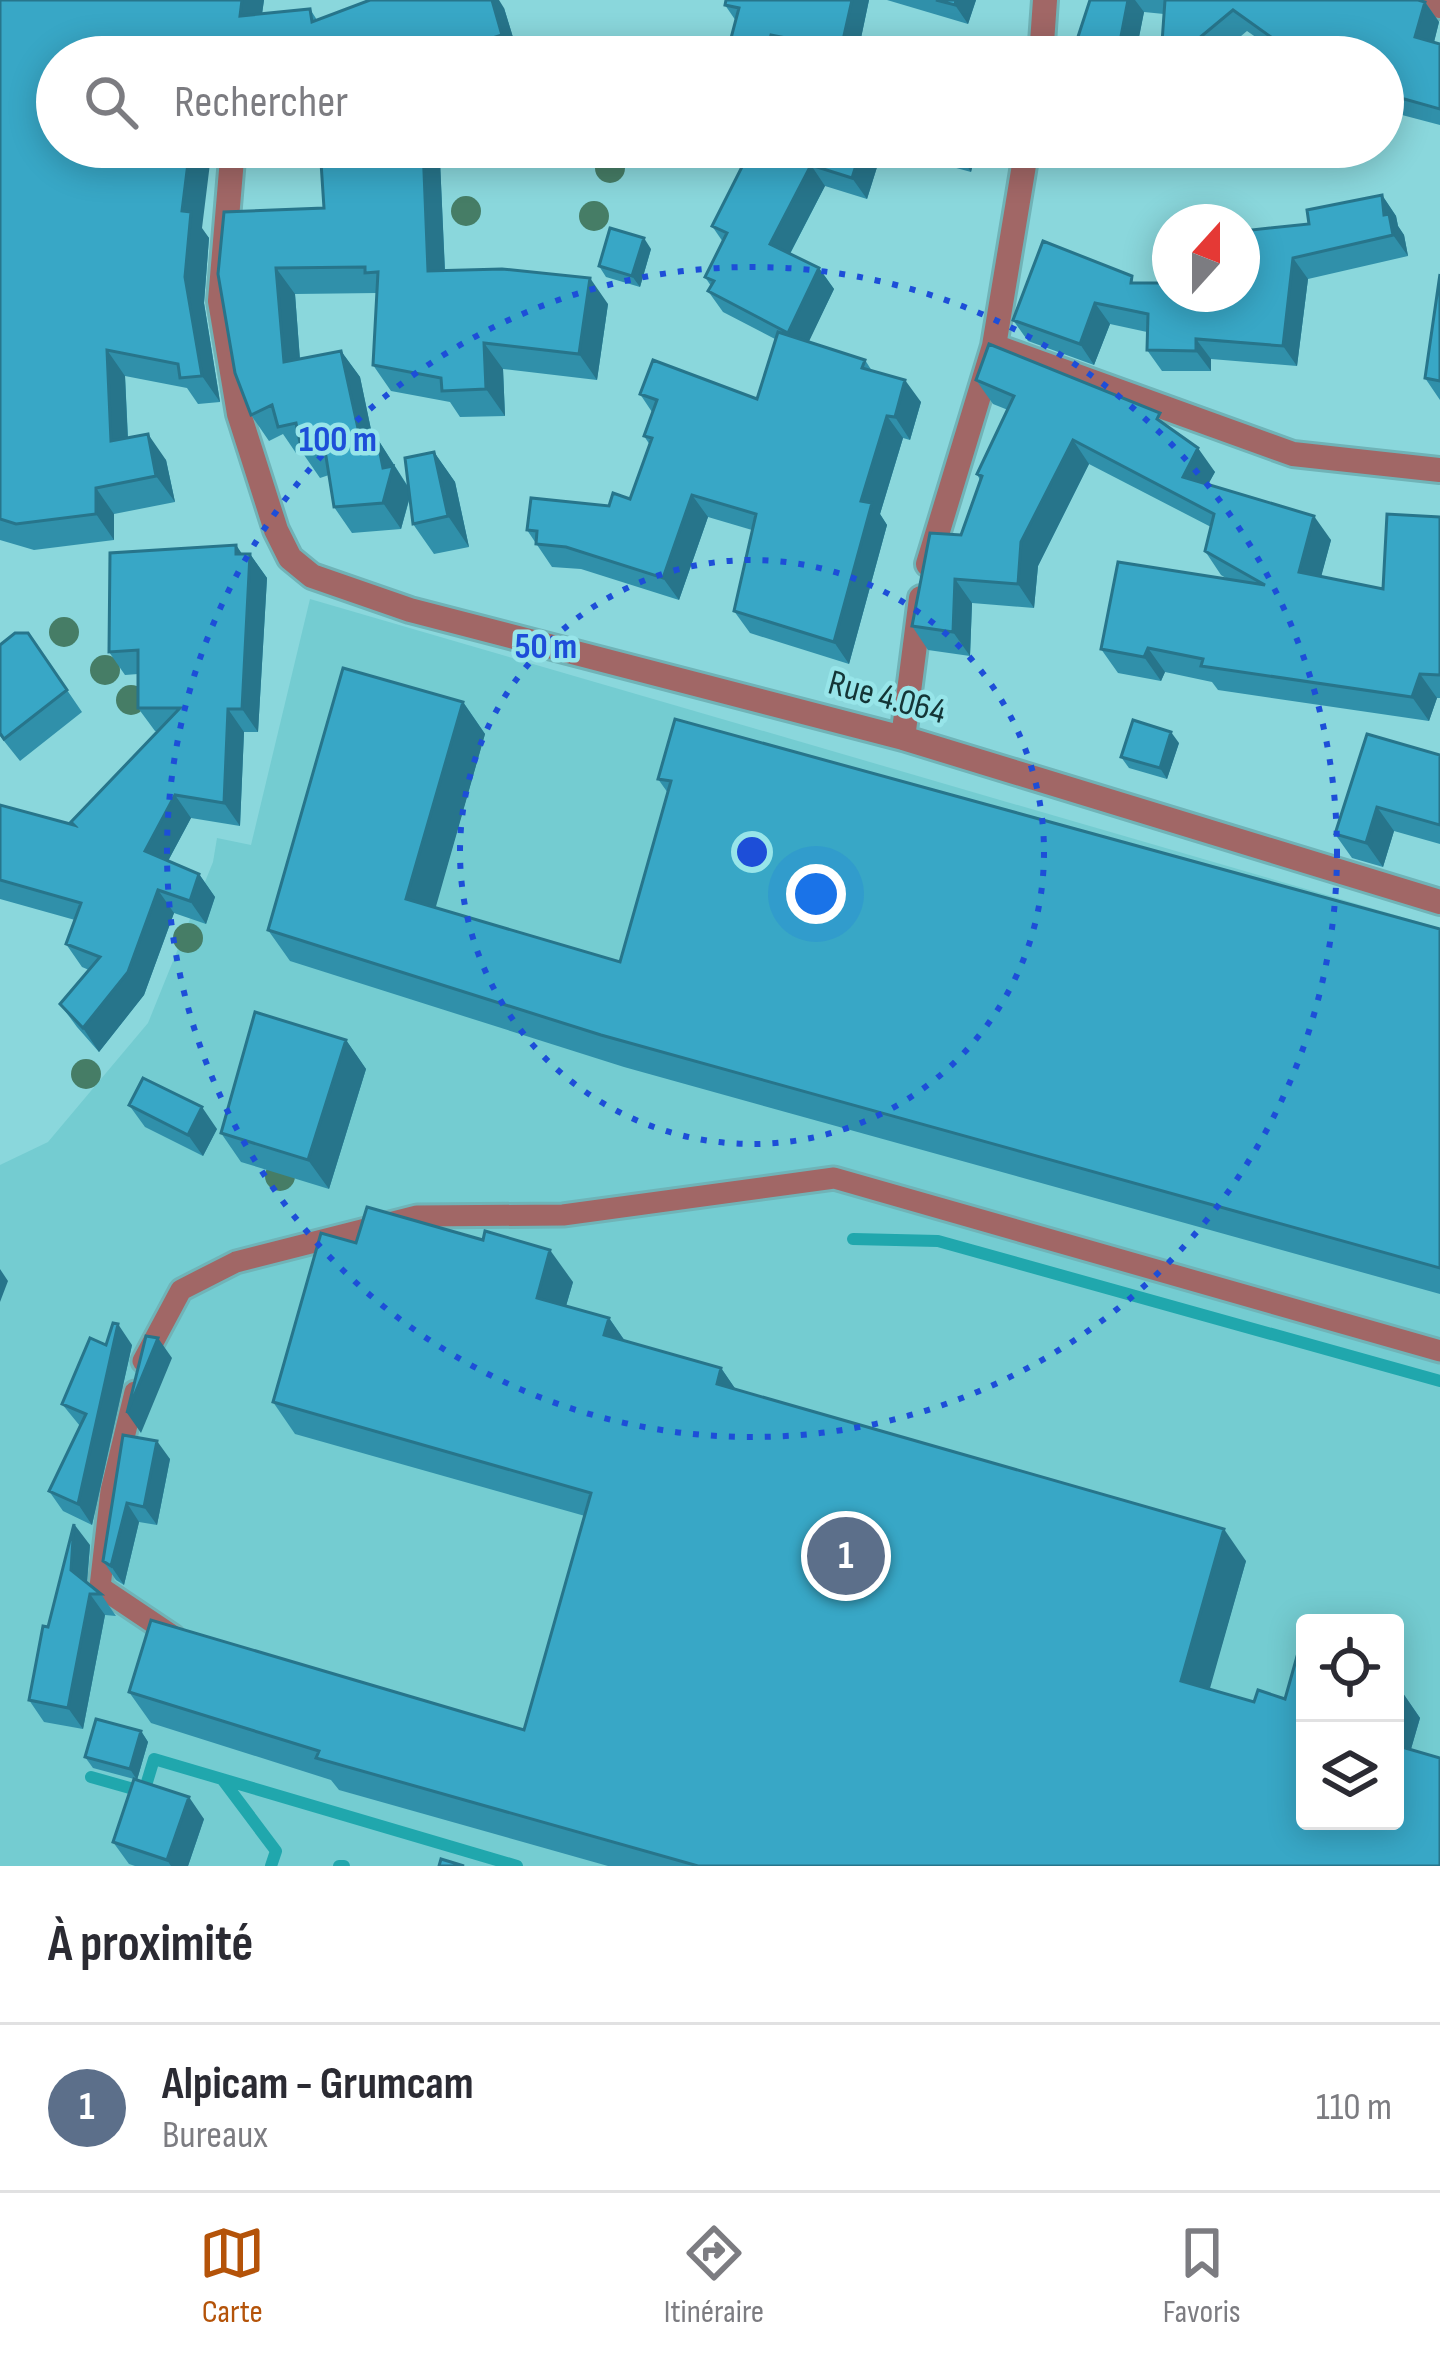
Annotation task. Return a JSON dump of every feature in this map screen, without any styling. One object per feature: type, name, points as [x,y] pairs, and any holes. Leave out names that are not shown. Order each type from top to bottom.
[{"type":"street","points":[[1042,36],[1045,0]]},
{"type":"street","name":"Rue 4.064","points":[[231,168],[220,301],[239,414],[276,530],[290,558],[312,576],[410,610],[903,738],[1440,902]]},
{"type":"street","points":[[903,738],[913,639],[934,538],[994,346],[1024,168]]},
{"type":"street","points":[[994,346],[1293,454],[1440,470]]},
{"type":"lane","points":[[196,1642],[174,1636],[100,1587],[111,1491],[146,1350],[182,1290],[236,1262],[417,1216],[563,1215],[834,1178],[1440,1351]]},
{"type":"shaded area","points":[[310,599],[1440,928],[1440,1866],[0,1866],[0,1165],[48,1142],[148,1023],[213,862],[217,838],[251,845]]},
{"type":"building","points":[[0,0],[242,0],[240,16],[310,9],[312,22],[370,0],[492,0],[499,36],[36,36],[36,168],[187,168],[182,211],[191,212],[185,277],[202,376],[180,378],[178,364],[107,350],[111,441],[148,434],[156,476],[96,488],[96,514],[16,524],[0,519]]},
{"type":"building","points":[[726,0],[852,0],[844,36],[732,36],[739,8],[725,5]]},
{"type":"building","points":[[1090,0],[1128,0],[1121,36],[1078,36]]},
{"type":"building","points":[[1165,0],[1418,0],[1425,2],[1415,37],[1440,44],[1440,109],[1404,99],[1404,36],[1270,36],[1233,10],[1202,36],[1162,36]]},
{"type":"building","points":[[321,168],[424,168],[428,271],[502,269],[590,278],[579,354],[484,343],[486,389],[442,391],[441,378],[373,365],[378,272],[365,273],[365,267],[276,268],[284,362],[341,351],[361,442],[377,438],[383,468],[393,466],[383,503],[334,507],[324,444],[302,452],[296,423],[278,427],[272,405],[251,415],[235,373],[218,274],[224,212],[324,208]]},
{"type":"building","points":[[741,168],[809,168],[770,244],[819,268],[788,333],[708,291],[714,281],[705,277],[727,233],[712,226]]},
{"type":"building","points":[[820,168],[855,168],[852,178]]},
{"type":"building","points":[[1382,195],[1393,235],[1293,258],[1283,346],[1196,339],[1196,351],[1147,350],[1148,314],[1095,303],[1080,344],[1013,320],[1043,241],[1132,276],[1131,283],[1152,283],[1152,312],[1260,312],[1260,229],[1309,224],[1307,210]]},
{"type":"building","points":[[610,228],[644,238],[632,276],[599,266]]},
{"type":"building","points":[[1440,274],[1440,381],[1425,378]]},
{"type":"building","points":[[778,332],[865,360],[862,368],[905,380],[895,417],[887,416],[861,501],[872,503],[834,642],[734,611],[756,514],[692,495],[663,578],[566,547],[536,544],[537,531],[527,530],[531,498],[609,506],[613,493],[630,499],[652,438],[644,436],[657,400],[640,394],[653,360],[757,399]]},
{"type":"building","points":[[989,344],[1160,413],[1157,419],[1198,448],[1183,477],[1314,516],[1299,572],[1383,589],[1387,514],[1440,517],[1440,675],[1420,674],[1412,697],[1201,666],[1203,659],[1148,648],[1144,657],[1101,649],[1118,562],[1265,585],[1205,551],[1214,514],[1073,440],[1021,542],[1018,584],[955,579],[953,632],[912,626],[930,533],[961,535],[982,476],[977,474],[1014,396],[976,380]]},
{"type":"building","points":[[434,452],[448,516],[413,524],[405,458]]},
{"type":"building","points":[[236,545],[236,554],[250,554],[242,709],[228,709],[224,803],[175,795],[145,851],[199,874],[190,901],[158,890],[128,972],[83,1028],[60,1004],[100,957],[66,944],[81,903],[0,880],[0,805],[74,825],[71,822],[180,708],[138,708],[138,650],[109,652],[110,553]]},
{"type":"building","points":[[15,633],[28,633],[67,690],[4,739],[0,733],[0,645]]},
{"type":"building","points":[[343,668],[463,702],[406,899],[620,962],[671,781],[658,779],[675,719],[1440,929],[1440,1268],[601,1035],[268,930]]},
{"type":"building","points":[[1133,720],[1171,732],[1160,768],[1121,757]]},
{"type":"building","points":[[1367,734],[1440,755],[1440,825],[1377,807],[1366,843],[1335,834]]},
{"type":"building","points":[[255,1012],[346,1040],[308,1160],[221,1133]]},
{"type":"building","points":[[143,1078],[202,1107],[188,1135],[129,1105]]},
{"type":"building","points":[[367,1207],[483,1240],[485,1231],[550,1250],[537,1298],[609,1318],[604,1335],[721,1368],[717,1384],[1224,1529],[1181,1681],[1254,1702],[1258,1690],[1285,1699],[1296,1660],[1296,1830],[1404,1830],[1404,1748],[1440,1758],[1440,1866],[698,1866],[316,1758],[319,1751],[129,1692],[151,1620],[524,1730],[591,1493],[273,1402],[321,1233],[356,1243]]},
{"type":"building","points":[[113,1323],[118,1324],[78,1504],[49,1491],[86,1414],[62,1404],[90,1338],[106,1345]]},
{"type":"building","points":[[146,1336],[158,1338],[127,1413]]},
{"type":"building","points":[[123,1435],[157,1441],[144,1507],[127,1503],[111,1566],[103,1561]]},
{"type":"building","points":[[74,1524],[71,1570],[101,1594],[90,1594],[68,1708],[29,1700],[43,1626],[48,1627]]},
{"type":"building","points":[[96,1719],[141,1731],[130,1769],[85,1757]]},
{"type":"building","points":[[134,1779],[189,1797],[167,1860],[113,1842]]},
{"type":"waterway","points":[[853,1239],[938,1241],[1440,1381]]},
{"type":"waterway","points":[[91,1777],[144,1792],[154,1759],[517,1866]]},
{"type":"waterway","points":[[222,1779],[276,1851],[271,1866]]},
{"type":"waterway","points":[[339,1866],[344,1866]]},
{"type":"place","name":"Alpicam - Grumcam","points":[[846,1556]]}]
